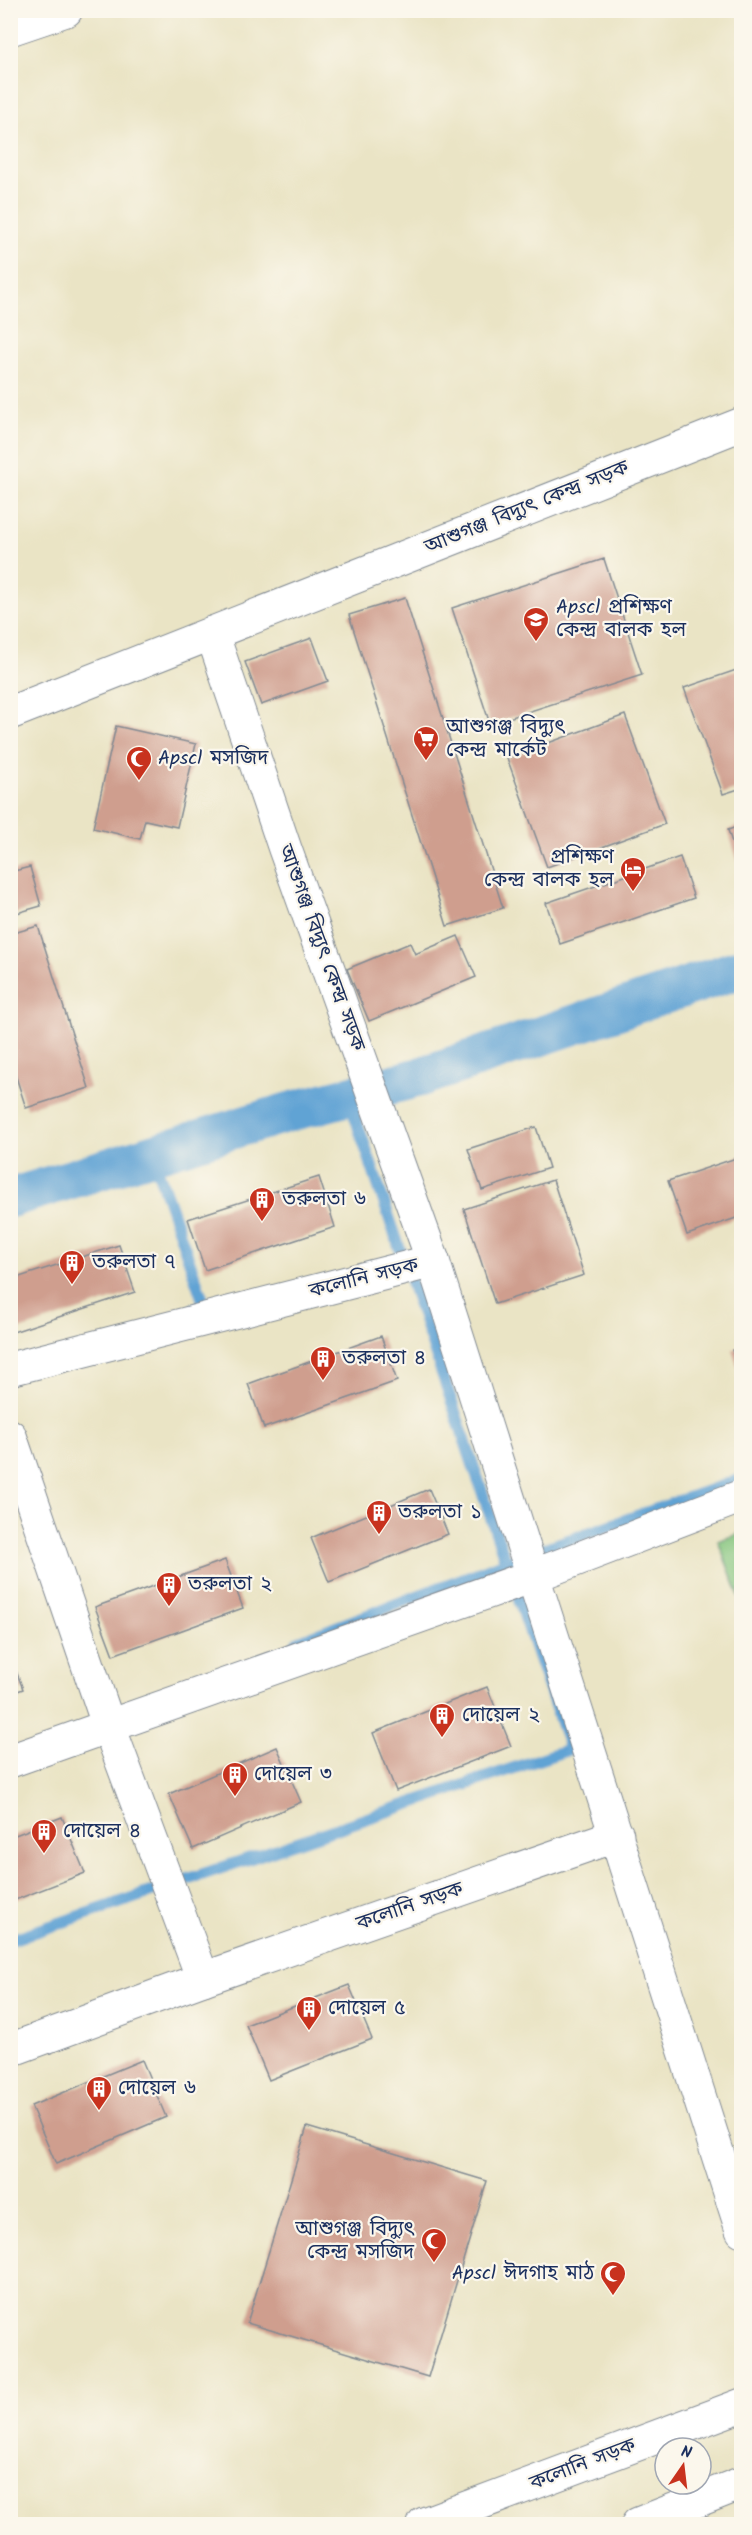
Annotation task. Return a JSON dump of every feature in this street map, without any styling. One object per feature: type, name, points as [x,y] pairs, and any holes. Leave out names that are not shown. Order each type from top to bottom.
[{"type":"street","points":[[10,29],[66,10]]},
{"type":"street","name":"আশুগঞ্জ বিদ্যুৎ কেন্দ্র সড়ক","points":[[10,714],[741,424]]},
{"type":"street","name":"আশুগঞ্জ বিদ্যুৎ কেন্দ্র সড়ক","points":[[212,633],[328,969],[433,1261]]},
{"type":"street","name":"কলোনি সড়ক","points":[[10,1370],[433,1261],[741,2230]]},
{"type":"street","points":[[10,1436],[110,1727],[203,1979]]},
{"type":"street","points":[[10,1761],[533,1576],[741,1496]]},
{"type":"street","name":"কলোনি সড়ক","points":[[10,2050],[203,1979],[617,1835]]},
{"type":"street","name":"কলোনি সড়ক","points":[[424,2524],[741,2405]]},
{"type":"street","points":[[638,2524],[741,2484]]},
{"type":"green space","points":[[742,1533],[741,1601],[718,1541]]},
{"type":"building","points":[[604,559],[642,675],[490,724],[452,608]]},
{"type":"building","name":"আশুগঞ্জ বিদ্যুৎ কেন্দ্র মার্কেট","points":[[405,598],[503,908],[447,926],[349,615]]},
{"type":"building","points":[[312,638],[328,681],[261,705],[245,662]]},
{"type":"building","points":[[742,668],[742,788],[723,794],[684,688]]},
{"type":"building","points":[[625,715],[665,824],[547,867],[507,758]]},
{"type":"building","points":[[116,726],[196,744],[177,827],[145,820],[140,839],[93,828]]},
{"type":"building","points":[[742,825],[742,871],[741,871],[728,830]]},
{"type":"building","points":[[680,857],[694,898],[560,944],[546,903]]},
{"type":"building","points":[[30,867],[41,906],[10,915],[10,872]]},
{"type":"building","points":[[38,926],[89,1088],[26,1108],[10,1058],[10,934]]},
{"type":"building","points":[[458,936],[476,977],[369,1021],[347,969],[410,943],[415,954]]},
{"type":"building","points":[[536,1127],[549,1168],[482,1190],[468,1149]]},
{"type":"building","points":[[742,1156],[742,1216],[687,1235],[668,1181]]},
{"type":"building","name":"তরুলতা ৬","points":[[319,1177],[335,1227],[205,1270],[188,1219]]},
{"type":"building","points":[[553,1180],[584,1275],[495,1304],[464,1209]]},
{"type":"building","name":"তরুলতা ৭","points":[[119,1245],[135,1292],[10,1333],[10,1280]]},
{"type":"building","name":"তরুলতা ৪","points":[[381,1336],[397,1381],[264,1428],[248,1384]]},
{"type":"building","points":[[742,1347],[742,1376],[741,1376],[732,1350]]},
{"type":"building","name":"তরুলতা ১","points":[[429,1489],[448,1534],[329,1582],[311,1538]]},
{"type":"building","name":"তরুলতা ২","points":[[225,1560],[243,1608],[113,1655],[95,1607]]},
{"type":"building","points":[[10,1655],[23,1689],[10,1694]]},
{"type":"building","name":"দোয়েল ২","points":[[487,1687],[511,1746],[396,1791],[373,1733]]},
{"type":"building","name":"দোয়েল ৩","points":[[277,1747],[301,1802],[193,1849],[169,1794]]},
{"type":"building","name":"দোয়েল ৪","points":[[62,1817],[85,1873],[10,1902],[10,1837]]},
{"type":"building","name":"দোয়েল ৫","points":[[349,1985],[372,2039],[269,2080],[246,2025]]},
{"type":"building","name":"দোয়েল ৬","points":[[142,2060],[166,2117],[56,2164],[31,2106]]},
{"type":"building","points":[[307,2127],[487,2181],[428,2377],[247,2323]]},
{"type":"waterway","points":[[10,1198],[289,1112],[420,1077],[742,968]]},
{"type":"waterway","points":[[348,1096],[506,1562],[742,1479]]},
{"type":"waterway","points":[[152,1154],[205,1306],[194,1309]]},
{"type":"waterway","points":[[10,1940],[570,1749],[506,1562],[297,1642]]},
{"type":"place","name":"Apscl প্রশিক্ষণ কেন্দ্র বালক হল","points":[[536,643]]},
{"type":"place","name":"আশুগঞ্জ বিদ্যুৎ কেন্দ্র মার্কেট","points":[[426,762]]},
{"type":"place","name":"Apscl মসজিদ","points":[[139,782]]},
{"type":"place","name":"প্রশিক্ষণ কেন্দ্র বালক হল","points":[[633,893]]},
{"type":"place","name":"তরুলতা ৬","points":[[262,1223]]},
{"type":"place","name":"তরুলতা ৭","points":[[72,1286]]},
{"type":"place","name":"তরুলতা ৪","points":[[323,1382]]},
{"type":"place","name":"তরুলতা ১","points":[[379,1536]]},
{"type":"place","name":"তরুলতা ২","points":[[169,1608]]},
{"type":"place","name":"দোয়েল ২","points":[[442,1739]]},
{"type":"place","name":"দোয়েল ৩","points":[[235,1798]]},
{"type":"place","name":"দোয়েল ৪","points":[[44,1855]]},
{"type":"place","name":"দোয়েল ৫","points":[[309,2032]]},
{"type":"place","name":"দোয়েল ৬","points":[[99,2112]]},
{"type":"place","name":"আশুগঞ্জ বিদ্যুৎ কেন্দ্র মসজিদ","points":[[434,2264]]},
{"type":"place","name":"Apscl ঈদগাহ মাঠ","points":[[613,2297]]}]
